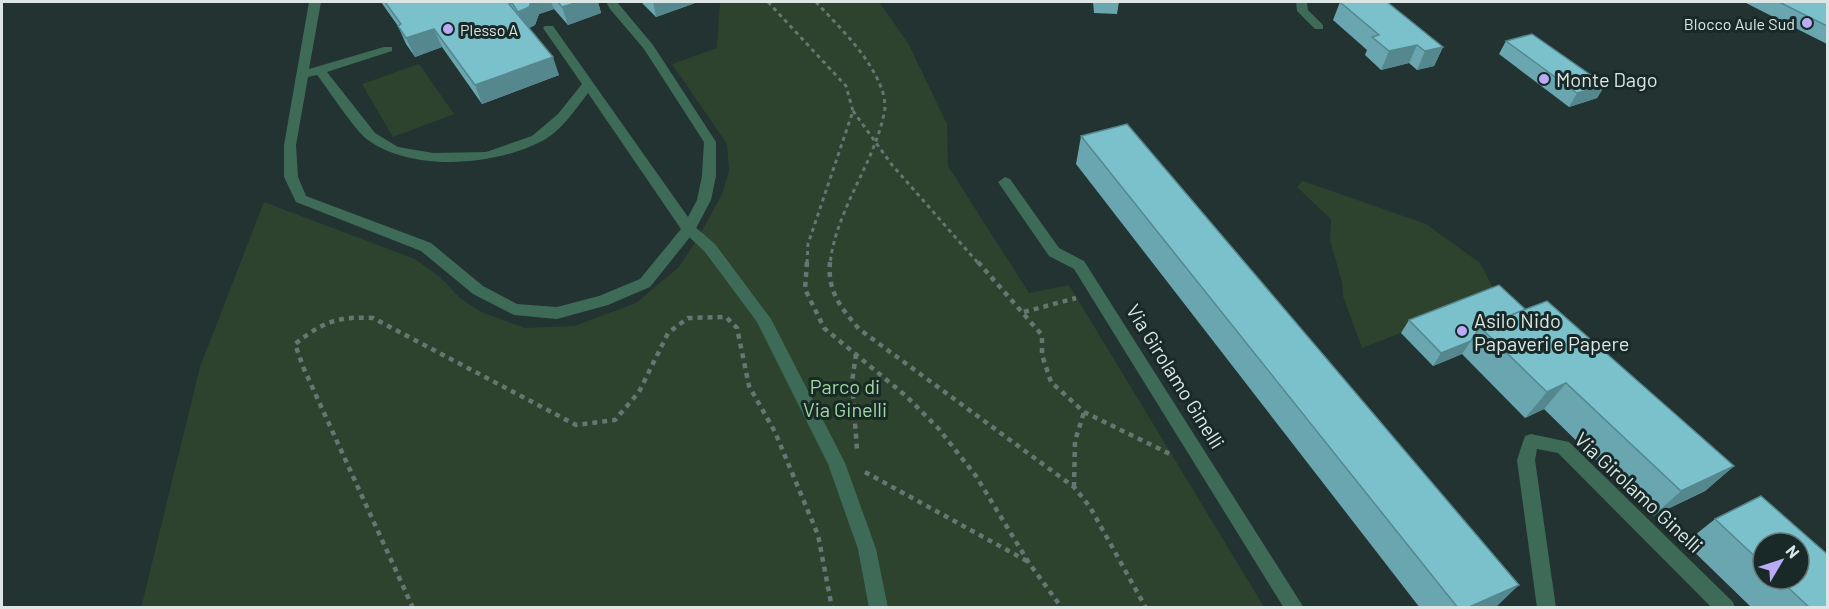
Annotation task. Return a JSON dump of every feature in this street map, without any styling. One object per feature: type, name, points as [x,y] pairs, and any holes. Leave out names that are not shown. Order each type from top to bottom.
[{"type":"street","points":[[315,2],[290,146],[291,177],[301,199],[426,247],[478,290],[514,309],[557,313],[603,301],[645,283],[688,229],[704,200],[709,176],[710,142],[649,47],[612,2]]},
{"type":"street","points":[[1302,2],[1303,11],[1319,27]]},
{"type":"street","points":[[549,28],[688,229],[710,248],[763,319],[836,463],[867,549],[879,608]]},
{"type":"street","points":[[303,75],[387,49]]},
{"type":"street","points":[[320,70],[370,136],[394,151],[434,157],[487,156],[537,139],[562,117],[589,84]]},
{"type":"street","name":"Via Girolamo Ginelli","points":[[1005,182],[1054,252],[1079,265],[1295,608]]},
{"type":"street","name":"Via Girolamo Ginelli","points":[[1547,608],[1526,460],[1531,441],[1563,447],[1726,608]]},
{"type":"path","points":[[768,2],[846,86],[853,111],[874,142],[1042,335],[1042,355],[1051,382],[1084,412],[1212,474]]},
{"type":"path","points":[[816,2],[876,76],[885,105],[874,142],[831,250],[830,286],[840,307],[858,329],[1074,487],[1090,507],[1146,608]]},
{"type":"path","points":[[853,111],[807,244],[805,289],[824,328],[906,396],[938,429],[975,476],[1029,563],[1062,608]]},
{"type":"path","points":[[1024,312],[1098,293]]},
{"type":"path","points":[[413,608],[304,369],[295,344],[314,328],[343,316],[373,318],[576,425],[615,420],[639,392],[668,333],[688,318],[726,317],[737,328],[749,386],[775,432],[818,535],[832,608]]},
{"type":"path","points":[[856,354],[852,382],[859,468]]},
{"type":"path","points":[[1074,487],[1075,441],[1084,412]]},
{"type":"path","points":[[836,463],[859,468],[1029,563]]},
{"type":"green space","name":"Parco di Via Ginelli","points":[[720,2],[879,2],[908,43],[947,124],[948,166],[1029,293],[1069,285],[1264,607],[141,608],[200,367],[264,202],[415,259],[440,277],[460,298],[481,312],[525,328],[574,326],[636,303],[679,267],[722,194],[729,171],[727,144],[672,64],[717,48]]},
{"type":"green space","points":[[419,64],[454,114],[393,137],[362,84]]},
{"type":"green space","points":[[1303,181],[1426,224],[1480,263],[1493,288],[1490,298],[1362,348],[1343,296],[1342,282],[1330,240],[1331,219],[1297,187]]},
{"type":"building","points":[[385,2],[531,2],[529,7],[518,12],[512,3],[509,4],[553,57],[475,85],[434,29],[406,38],[398,26],[401,24]]},
{"type":"building","points":[[558,2],[578,2],[562,7]]},
{"type":"building","points":[[1340,2],[1387,2],[1443,47],[1425,51],[1417,45],[1389,51],[1372,37],[1379,35]]},
{"type":"building","points":[[1779,2],[1827,2],[1827,26]]},
{"type":"building","points":[[1532,34],[1605,85],[1577,93],[1506,41]]},
{"type":"building","points":[[1127,124],[1519,585],[1467,608],[1458,608],[1081,136]]},
{"type":"building","points":[[1499,285],[1526,310],[1480,327],[1471,341],[1441,353],[1409,320]]},
{"type":"building","points":[[1547,301],[1734,466],[1681,491],[1566,383],[1547,392],[1480,327]]},
{"type":"building","points":[[1761,496],[1801,531],[1751,531],[1751,553],[1715,519]]},
{"type":"building","points":[[1811,540],[1827,554],[1827,608],[1810,608],[1792,591],[1811,591]]},
{"type":"place","name":"Blocco Aule Sud","points":[[1807,23]]},
{"type":"place","name":"Plesso A","points":[[448,29]]},
{"type":"place","name":"Monte Dago","points":[[1544,79]]},
{"type":"place","name":"Asilo Nido Papaveri e Papere","points":[[1462,331]]}]
